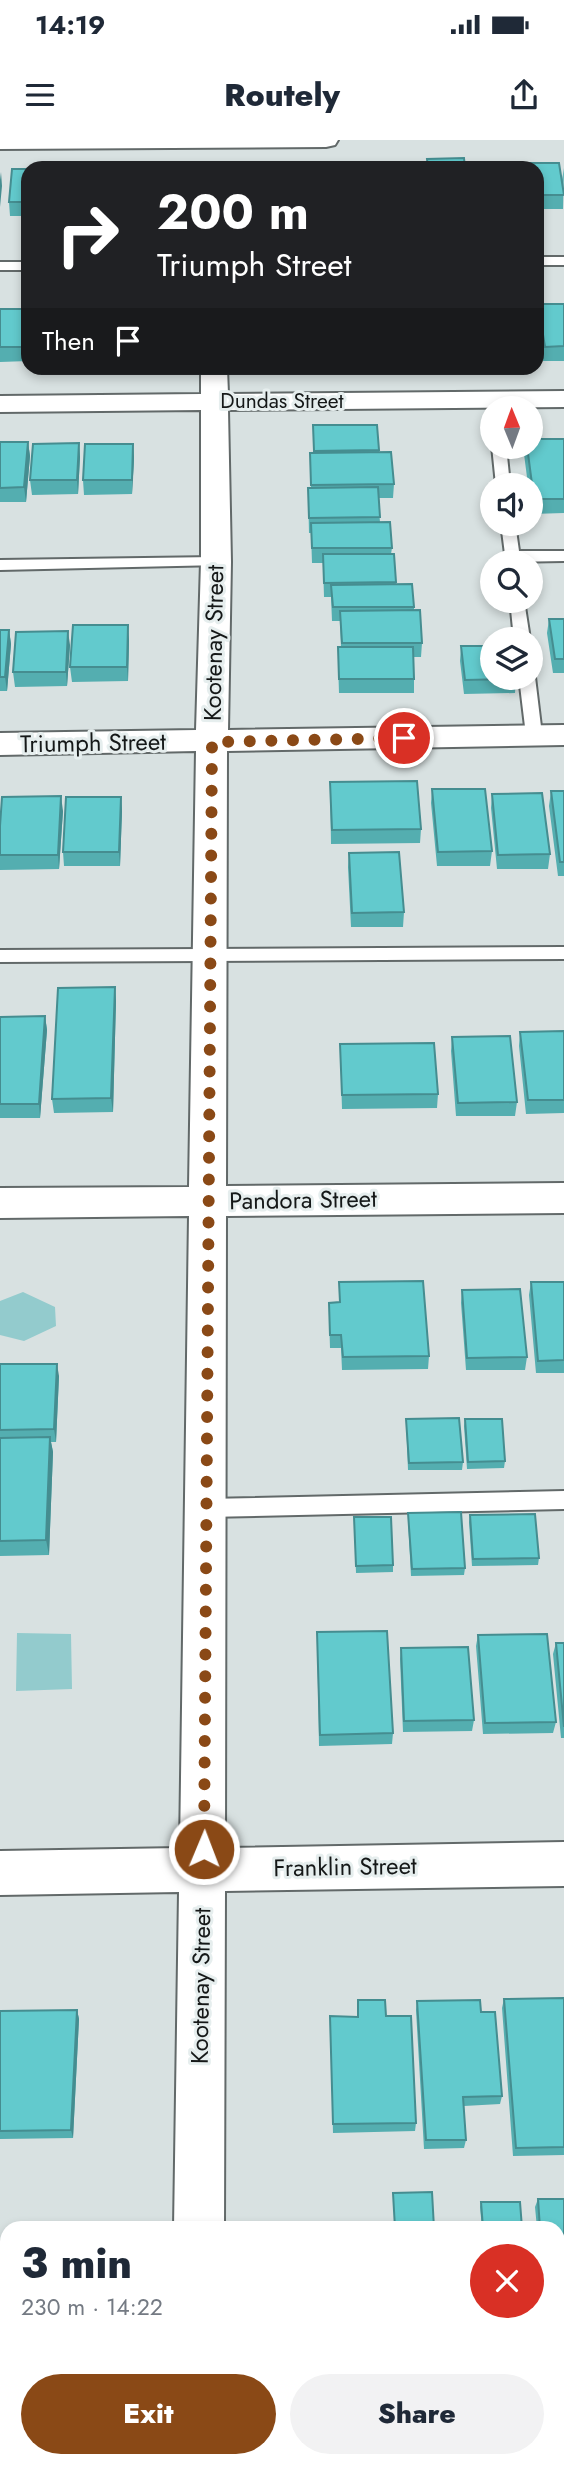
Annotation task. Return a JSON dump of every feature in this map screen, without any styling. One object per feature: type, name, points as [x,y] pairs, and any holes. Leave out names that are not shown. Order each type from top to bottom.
[{"type":"street","points":[[0,142],[213,148],[326,140]]},
{"type":"street","name":"Kootenay Street","points":[[199,2221],[207,1200],[216,562],[214,375]]},
{"type":"street","name":"Dundas Street","points":[[543,401],[564,400]]},
{"type":"street","name":"Dundas Street","points":[[0,404],[214,401],[480,404]]},
{"type":"street","name":"Triumph Street","points":[[0,744],[549,735]]},
{"type":"street","name":"Pandora Street","points":[[0,1203],[564,1198]]},
{"type":"street","name":"Franklin Street","points":[[0,1873],[564,1864]]},
{"type":"lane","points":[[544,261],[564,261]]},
{"type":"lane","points":[[0,266],[21,266]]},
{"type":"lane","points":[[543,557],[564,556]]},
{"type":"lane","points":[[0,565],[216,562]]},
{"type":"lane","points":[[532,690],[549,735]]},
{"type":"lane","points":[[0,956],[564,953]]},
{"type":"lane","points":[[206,1508],[564,1500]]},
{"type":"shaded area","points":[[23,1292],[55,1307],[56,1326],[24,1341],[0,1335],[0,1301]]},
{"type":"shaded area","points":[[17,1633],[71,1634],[72,1689],[16,1691]]},
{"type":"building","points":[[464,158],[464,161],[427,161]]},
{"type":"building","points":[[544,163],[559,163],[564,195],[544,195]]},
{"type":"building","points":[[12,169],[21,169],[21,202],[9,202]]},
{"type":"building","points":[[544,304],[564,304],[564,346],[545,347]]},
{"type":"building","points":[[0,309],[21,309],[21,347],[0,347]]},
{"type":"building","points":[[313,425],[377,425],[379,450],[314,451]]},
{"type":"building","points":[[543,439],[564,439],[564,499],[543,499],[543,473],[531,473],[529,459],[543,459]]},
{"type":"building","points":[[0,442],[28,442],[24,487],[0,488]]},
{"type":"building","points":[[79,443],[77,480],[30,480],[33,444]]},
{"type":"building","points":[[85,444],[133,444],[132,480],[83,480]]},
{"type":"building","points":[[391,452],[394,484],[311,485],[310,453]]},
{"type":"building","points":[[378,487],[380,517],[309,518],[308,488]]},
{"type":"building","points":[[390,522],[392,548],[312,548],[311,523]]},
{"type":"building","points":[[323,554],[394,554],[396,582],[324,583]]},
{"type":"building","points":[[412,584],[414,607],[333,607],[331,585]]},
{"type":"building","points":[[420,610],[422,643],[342,643],[340,611]]},
{"type":"building","points":[[549,619],[564,619],[564,659],[555,659]]},
{"type":"building","points":[[73,625],[128,625],[127,667],[70,667]]},
{"type":"building","points":[[0,630],[9,630],[5,677],[0,677]]},
{"type":"building","points":[[68,631],[66,672],[13,672],[16,632]]},
{"type":"building","points":[[461,646],[480,646],[480,680],[465,680]]},
{"type":"building","points":[[338,647],[413,647],[414,679],[339,679]]},
{"type":"building","points":[[417,781],[421,829],[332,830],[330,782]]},
{"type":"building","points":[[432,789],[485,789],[492,851],[438,852]]},
{"type":"building","points":[[551,791],[564,791],[564,862],[560,862]]},
{"type":"building","points":[[542,793],[550,854],[498,855],[492,794]]},
{"type":"building","points":[[61,796],[58,855],[0,855],[2,797]]},
{"type":"building","points":[[66,797],[121,797],[119,852],[63,852]]},
{"type":"building","points":[[399,852],[404,912],[352,913],[349,853]]},
{"type":"building","points":[[115,987],[111,1098],[52,1099],[58,988]]},
{"type":"building","points":[[45,1016],[39,1104],[0,1104],[0,1017]]},
{"type":"building","points":[[564,1031],[564,1100],[528,1100],[520,1032]]},
{"type":"building","points":[[510,1036],[517,1102],[458,1103],[452,1037]]},
{"type":"building","points":[[434,1043],[438,1094],[342,1095],[340,1044]]},
{"type":"building","points":[[423,1281],[429,1356],[343,1357],[341,1335],[330,1335],[329,1303],[340,1302],[339,1282]]},
{"type":"building","points":[[531,1282],[564,1282],[564,1360],[538,1361]]},
{"type":"building","points":[[520,1289],[527,1357],[467,1358],[462,1290]]},
{"type":"building","points":[[0,1364],[57,1364],[54,1429],[0,1430]]},
{"type":"building","points":[[459,1418],[463,1462],[409,1463],[406,1419]]},
{"type":"building","points":[[465,1419],[502,1419],[505,1461],[468,1462]]},
{"type":"building","points":[[50,1437],[46,1540],[0,1541],[0,1438]]},
{"type":"building","points":[[461,1512],[465,1568],[412,1569],[408,1513]]},
{"type":"building","points":[[535,1514],[539,1558],[473,1559],[470,1515]]},
{"type":"building","points":[[354,1517],[391,1517],[393,1565],[356,1566]]},
{"type":"building","points":[[387,1631],[393,1733],[320,1735],[317,1632]]},
{"type":"building","points":[[547,1634],[556,1722],[485,1723],[478,1635]]},
{"type":"building","points":[[556,1643],[564,1643],[564,1727]]},
{"type":"building","points":[[468,1647],[474,1720],[404,1721],[401,1648]]},
{"type":"building","points":[[564,1998],[564,2147],[516,2148],[504,1999]]},
{"type":"building","points":[[358,2000],[385,2000],[386,2016],[411,2016],[416,2123],[333,2124],[330,2016],[358,2017]]},
{"type":"building","points":[[480,2000],[481,2012],[495,2012],[502,2096],[463,2097],[466,2140],[426,2140],[417,2001]]},
{"type":"building","points":[[77,2010],[71,2130],[0,2131],[0,2011]]},
{"type":"building","points":[[432,2192],[434,2221],[395,2221],[393,2193]]},
{"type":"building","points":[[538,2199],[564,2199],[564,2221],[540,2221]]},
{"type":"building","points":[[481,2202],[520,2202],[521,2221],[482,2221]]},
{"type":"route","points":[[204,1849],[212,742],[404,738]]}]
